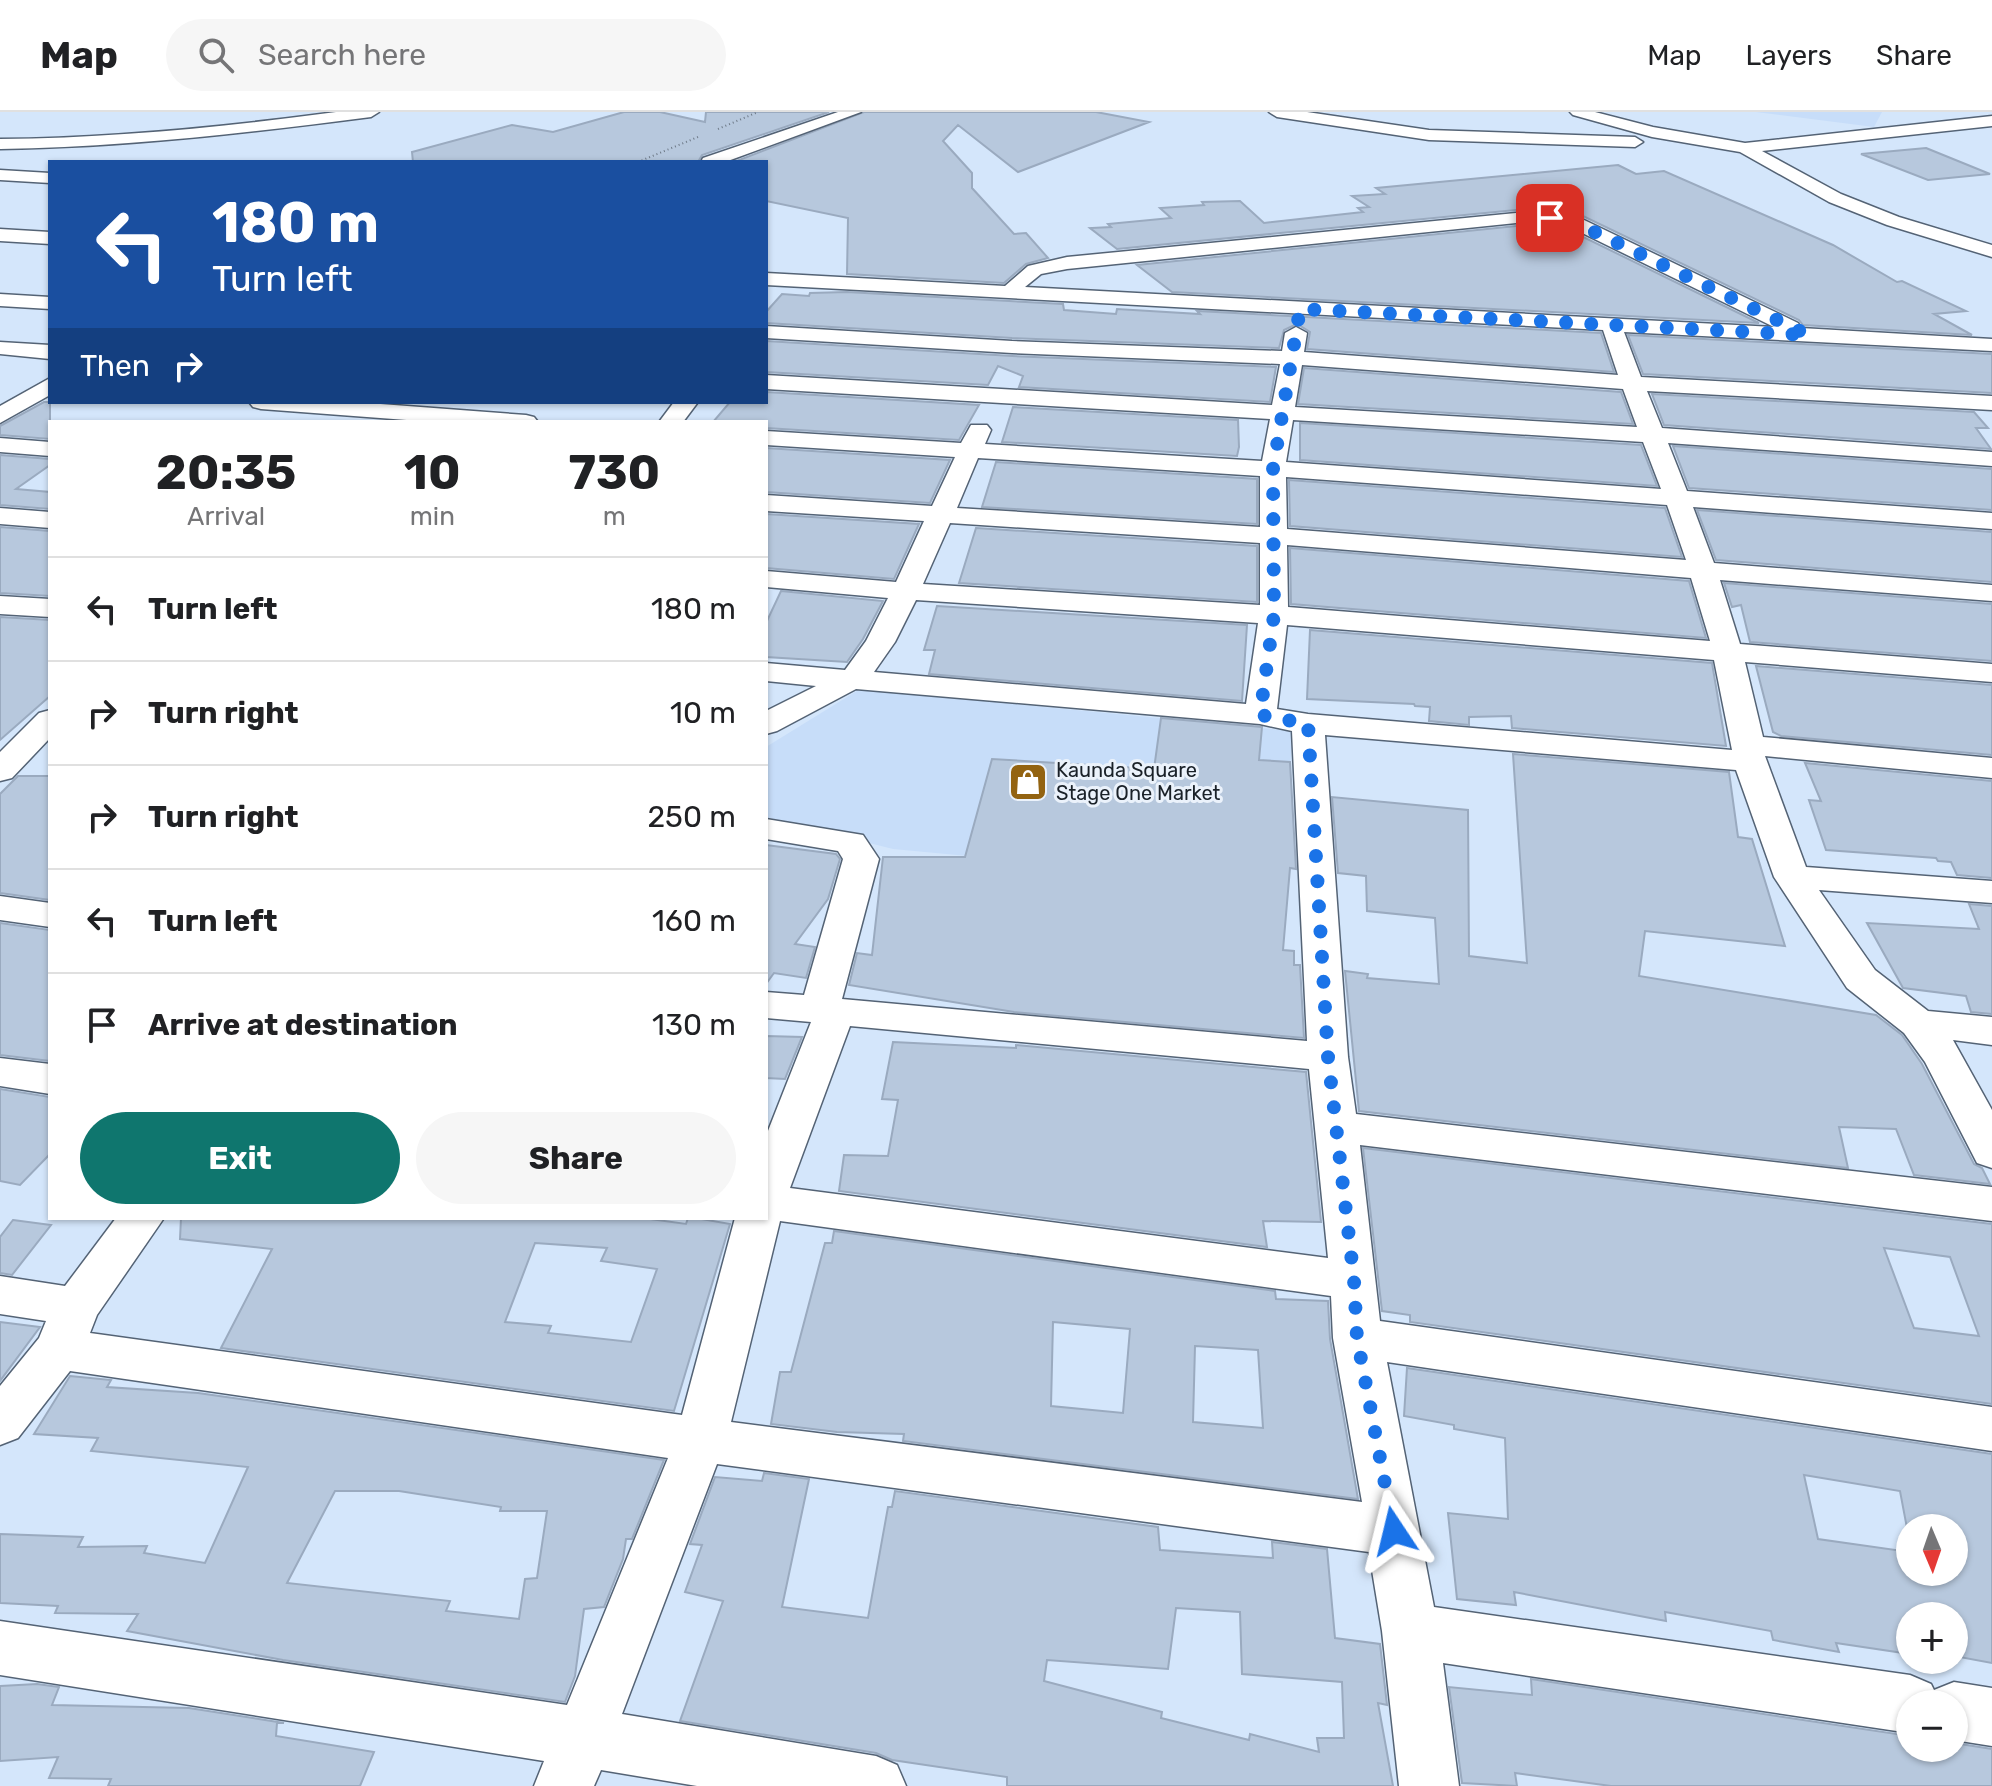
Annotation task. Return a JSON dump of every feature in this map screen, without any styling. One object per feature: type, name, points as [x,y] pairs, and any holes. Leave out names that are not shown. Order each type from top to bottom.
[{"type":"street","points":[[0,144],[65,144],[201,135],[371,112]]},
{"type":"street","points":[[715,160],[853,112]]},
{"type":"street","points":[[1277,112],[1429,135],[1482,139],[1706,141]]},
{"type":"street","points":[[1578,112],[1652,132],[1745,148],[1992,121]]},
{"type":"street","points":[[1745,148],[1835,198],[1893,221],[1992,251]]},
{"type":"street","points":[[0,175],[48,178]]},
{"type":"street","points":[[768,723],[854,678],[880,642],[995,395],[1012,347],[1023,293],[1022,275],[1067,263],[1527,217],[1550,218],[1576,223],[1808,335]]},
{"type":"street","points":[[0,235],[44,237]]},
{"type":"street","points":[[0,257],[44,237]]},
{"type":"street","points":[[768,281],[1992,345]]},
{"type":"street","points":[[0,300],[48,303]]},
{"type":"street","points":[[1260,715],[1274,615],[1273,469],[1300,309]]},
{"type":"street","points":[[1611,324],[1704,570],[1729,653],[1749,753],[1792,877],[1861,979],[1918,1023],[1943,1056],[1992,1152]]},
{"type":"street","points":[[768,332],[1012,347],[1292,358],[1631,383],[1992,403]]},
{"type":"street","points":[[1952,343],[1982,378]]},
{"type":"street","points":[[0,348],[48,352]]},
{"type":"street","points":[[768,382],[1654,435],[1992,459]]},
{"type":"street","points":[[4,410],[48,387]]},
{"type":"street","points":[[285,404],[497,420]]},
{"type":"street","points":[[768,438],[1273,469],[1992,521]]},
{"type":"street","points":[[0,445],[48,449]]},
{"type":"street","points":[[768,503],[1272,536],[1992,593]]},
{"type":"street","points":[[0,516],[48,520]]},
{"type":"street","points":[[768,579],[1274,615],[1992,673]]},
{"type":"street","points":[[0,605],[48,608]]},
{"type":"street","points":[[768,672],[1260,715],[1308,724],[1992,768]]},
{"type":"street","points":[[4,764],[48,722]]},
{"type":"street","points":[[1308,724],[1328,1057],[1354,1280],[1357,1338],[1394,1531],[1429,1786]]},
{"type":"street","points":[[4,764],[48,764]]},
{"type":"street","points":[[768,829],[851,842],[861,859],[827,1012],[768,1186]]},
{"type":"street","points":[[1792,877],[1992,892]]},
{"type":"street","points":[[0,908],[48,915]]},
{"type":"street","points":[[768,1005],[1328,1057]]},
{"type":"street","points":[[1918,1023],[1992,1031]]},
{"type":"street","points":[[0,1072],[48,1079]]},
{"type":"street","points":[[1336,1127],[1992,1204]]},
{"type":"street","points":[[768,1202],[1354,1280]]},
{"type":"street","points":[[0,1423],[140,1220]]},
{"type":"street","points":[[574,1761],[701,1440],[757,1220]]},
{"type":"street","points":[[0,1295],[67,1328],[701,1440],[1394,1531]]},
{"type":"street","points":[[1357,1338],[1992,1429]]},
{"type":"street","points":[[1410,1631],[1896,1702]]},
{"type":"street","points":[[0,1648],[574,1761],[876,1786]]},
{"type":"street","points":[[1968,1713],[1992,1717]]},
{"type":"shaded area","points":[[1756,112],[1882,112],[1874,127]]},
{"type":"shaded area","name":"Kaunda Square Stage One Market","points":[[860,689],[1292,731],[1285,886],[893,849],[768,818],[768,746]]},
{"type":"building","points":[[624,112],[660,112],[705,122],[706,112],[829,112],[702,155],[699,160],[413,160],[412,152],[512,125],[553,132]]},
{"type":"building","points":[[864,112],[1096,112],[1149,122],[1018,172],[958,125],[943,141],[972,173],[972,188],[1014,234],[1026,233],[1048,258],[1026,264],[1004,283],[847,274],[848,218],[768,201],[768,160],[739,160]]},
{"type":"building","points":[[1926,148],[1990,174],[1928,180],[1861,154]]},
{"type":"building","points":[[1618,165],[1636,174],[1664,171],[1833,245],[1897,282],[1902,281],[1966,311],[1934,314],[1972,335],[1803,325],[1799,320],[1583,216],[1527,209],[1117,249],[1090,228],[1171,218],[1160,208],[1204,205],[1202,202],[1240,201],[1264,223],[1363,212],[1358,208],[1369,207],[1352,196],[1385,194],[1376,188]]},
{"type":"building","points":[[1527,225],[1571,231],[1759,323],[1172,292],[1137,265]]},
{"type":"building","points":[[847,292],[1063,304],[1064,310],[1116,314],[1117,309],[1200,314],[1197,311],[1601,333],[1614,372],[1307,349],[1310,332],[1297,324],[1284,330],[1279,348],[1012,338],[768,323],[768,310],[782,294],[809,296],[810,293]]},
{"type":"building","points":[[1628,335],[1992,354],[1992,393],[1643,374]]},
{"type":"building","points":[[768,341],[1012,356],[1276,367],[1270,402],[1019,387],[1023,376],[998,366],[988,385],[768,372]]},
{"type":"building","points":[[1304,368],[1621,392],[1633,424],[1298,404]]},
{"type":"building","points":[[768,392],[979,405],[959,440],[768,428],[768,420],[715,420],[728,404],[768,404]]},
{"type":"building","points":[[1652,394],[1974,412],[1988,428],[1976,428],[1991,449],[1664,425]]},
{"type":"building","points":[[44,402],[50,404],[48,439],[0,435],[0,426]]},
{"type":"building","points":[[1013,407],[1238,420],[1239,447],[1237,456],[1002,442]]},
{"type":"building","points":[[1300,423],[1641,445],[1657,486],[1300,460]]},
{"type":"building","points":[[1673,446],[1992,469],[1992,510],[1689,488]]},
{"type":"building","points":[[768,448],[950,460],[930,503],[768,492]]},
{"type":"building","points":[[0,455],[48,459],[48,466],[16,489],[48,492],[48,509],[0,505]]},
{"type":"building","points":[[996,462],[1257,479],[1257,524],[982,507]]},
{"type":"building","points":[[1289,480],[1665,508],[1682,557],[1290,526]]},
{"type":"building","points":[[1697,510],[1992,532],[1992,582],[1716,560]]},
{"type":"building","points":[[768,514],[919,524],[894,579],[768,568]]},
{"type":"building","points":[[0,527],[48,531],[48,596],[0,593]]},
{"type":"building","points":[[976,528],[1257,546],[1257,602],[959,583]]},
{"type":"building","points":[[1290,548],[1689,581],[1706,638],[1291,604]]},
{"type":"building","points":[[1724,583],[1992,604],[1992,661],[1750,642],[1741,605],[1732,607]]},
{"type":"building","points":[[781,591],[883,601],[847,662],[768,657],[768,619]]},
{"type":"building","points":[[937,606],[1247,625],[1242,701],[929,674],[935,650],[924,650]]},
{"type":"building","points":[[0,617],[48,620],[48,698],[0,740]]},
{"type":"building","points":[[1310,630],[1712,663],[1726,746],[1512,728],[1511,716],[1469,717],[1469,725],[1429,721],[1430,707],[1414,704],[1307,699]]},
{"type":"building","points":[[1756,666],[1992,685],[1992,755],[1781,736],[1773,732]]},
{"type":"building","points":[[1161,718],[1262,727],[1259,760],[1290,762],[1296,869],[1290,868],[1283,950],[1294,951],[1294,965],[1300,965],[1304,1038],[1014,1012],[849,985],[857,953],[872,955],[883,857],[965,857],[992,759],[1154,769]]},
{"type":"building","points":[[1513,754],[1729,772],[1738,837],[1752,839],[1785,946],[1645,931],[1639,976],[1876,1015],[1902,1035],[1922,1064],[1974,1164],[1982,1168],[1990,1184],[1914,1175],[1896,1129],[1839,1127],[1848,1168],[1359,1111],[1345,971],[1368,974],[1367,978],[1439,984],[1435,918],[1367,911],[1366,876],[1338,873],[1332,797],[1468,810],[1469,956],[1527,963]]},
{"type":"building","points":[[1805,763],[1992,781],[1992,878],[1957,875],[1951,862],[1936,858],[1826,850],[1809,800],[1821,801]]},
{"type":"building","points":[[18,776],[48,776],[48,900],[0,893],[0,794]]},
{"type":"building","points":[[768,845],[836,854],[840,859],[828,899],[795,944],[815,947],[806,978],[774,973],[768,981]]},
{"type":"building","points":[[1969,904],[1992,906],[1992,1014],[1971,1012],[1966,996],[1903,988],[1867,923],[1979,929]]},
{"type":"building","points":[[0,923],[48,930],[48,1061],[0,1055]]},
{"type":"building","points":[[768,1036],[802,1037],[785,1079],[768,1078]]},
{"type":"building","points":[[893,1042],[1016,1048],[1016,1045],[1306,1072],[1321,1222],[1263,1221],[1267,1247],[839,1191],[844,1155],[888,1156],[898,1100],[882,1099]]},
{"type":"building","points":[[0,1089],[48,1097],[48,1156],[20,1185],[0,1181]]},
{"type":"building","points":[[1363,1148],[1992,1224],[1992,1404],[1410,1322],[1410,1315],[1382,1311]],"holes":[[[1884,1248],[1950,1257],[1979,1336],[1914,1328]]]},
{"type":"building","points":[[13,1220],[51,1225],[12,1275],[0,1273],[0,1237]]},
{"type":"building","points":[[181,1220],[657,1220],[686,1224],[687,1220],[707,1220],[730,1224],[674,1411],[221,1348],[272,1249],[180,1239]],"holes":[[[535,1243],[607,1248],[601,1261],[657,1269],[631,1342],[548,1333],[551,1326],[505,1322]]]},
{"type":"building","points":[[834,1231],[1275,1291],[1276,1299],[1328,1301],[1330,1339],[1358,1499],[903,1441],[904,1434],[837,1432],[771,1424],[780,1372],[791,1372],[825,1243],[832,1243]],"holes":[[[1053,1322],[1130,1329],[1123,1413],[1051,1406]],[[1195,1346],[1258,1350],[1263,1428],[1193,1422]]]},
{"type":"building","points":[[0,1322],[40,1327],[0,1381]]},
{"type":"building","points":[[1407,1368],[1992,1454],[1992,1663],[1968,1659],[1968,1602],[1896,1602],[1896,1652],[1836,1643],[1839,1652],[1773,1640],[1771,1631],[1665,1612],[1666,1621],[1514,1592],[1516,1605],[1457,1599],[1448,1513],[1508,1519],[1505,1438],[1454,1429],[1454,1425],[1404,1416]],"holes":[[[1804,1475],[1900,1491],[1904,1514],[1968,1514],[1968,1586],[1896,1586],[1896,1550],[1818,1539]]]},
{"type":"building","points":[[70,1376],[111,1380],[107,1387],[198,1393],[664,1460],[632,1539],[626,1539],[623,1559],[604,1607],[584,1609],[575,1676],[565,1702],[283,1660],[127,1631],[138,1614],[55,1613],[58,1606],[0,1603],[0,1534],[83,1537],[78,1547],[147,1546],[144,1553],[205,1563],[248,1467],[91,1451],[98,1438],[34,1434]],"holes":[[[335,1491],[399,1491],[501,1507],[500,1511],[547,1511],[537,1578],[525,1579],[519,1619],[446,1611],[450,1601],[287,1583]]]},
{"type":"building","points":[[764,1473],[809,1479],[782,1607],[868,1618],[888,1507],[892,1507],[895,1491],[1158,1527],[1160,1550],[1273,1558],[1272,1542],[1327,1549],[1335,1638],[1380,1644],[1387,1705],[1378,1703],[1393,1786],[1007,1786],[1007,1777],[892,1760],[876,1753],[680,1721],[723,1601],[685,1592],[702,1545],[690,1544],[715,1477],[762,1481]],"holes":[[[1176,1608],[1240,1612],[1242,1674],[1342,1682],[1344,1738],[1317,1738],[1319,1752],[1250,1734],[1249,1740],[1161,1718],[1162,1712],[1044,1681],[1047,1660],[1168,1669]]]},
{"type":"building","points":[[1531,1679],[1896,1734],[1896,1762],[1968,1762],[1968,1745],[1992,1749],[1992,1786],[1611,1786],[1515,1773],[1517,1786],[1462,1783],[1449,1687],[1532,1695]]},
{"type":"building","points":[[37,1684],[59,1687],[52,1705],[189,1708],[284,1723],[277,1723],[276,1736],[374,1752],[360,1786],[108,1786],[111,1779],[49,1778],[58,1757],[0,1761],[0,1686]]},
{"type":"place","name":"Kaunda Square Stage One Market","points":[[1028,782]]},
{"type":"route","points":[[1394,1531],[1357,1338],[1354,1280],[1328,1057],[1308,724],[1260,715],[1274,615],[1273,469],[1300,309],[1808,335],[1576,223],[1550,218]]}]
